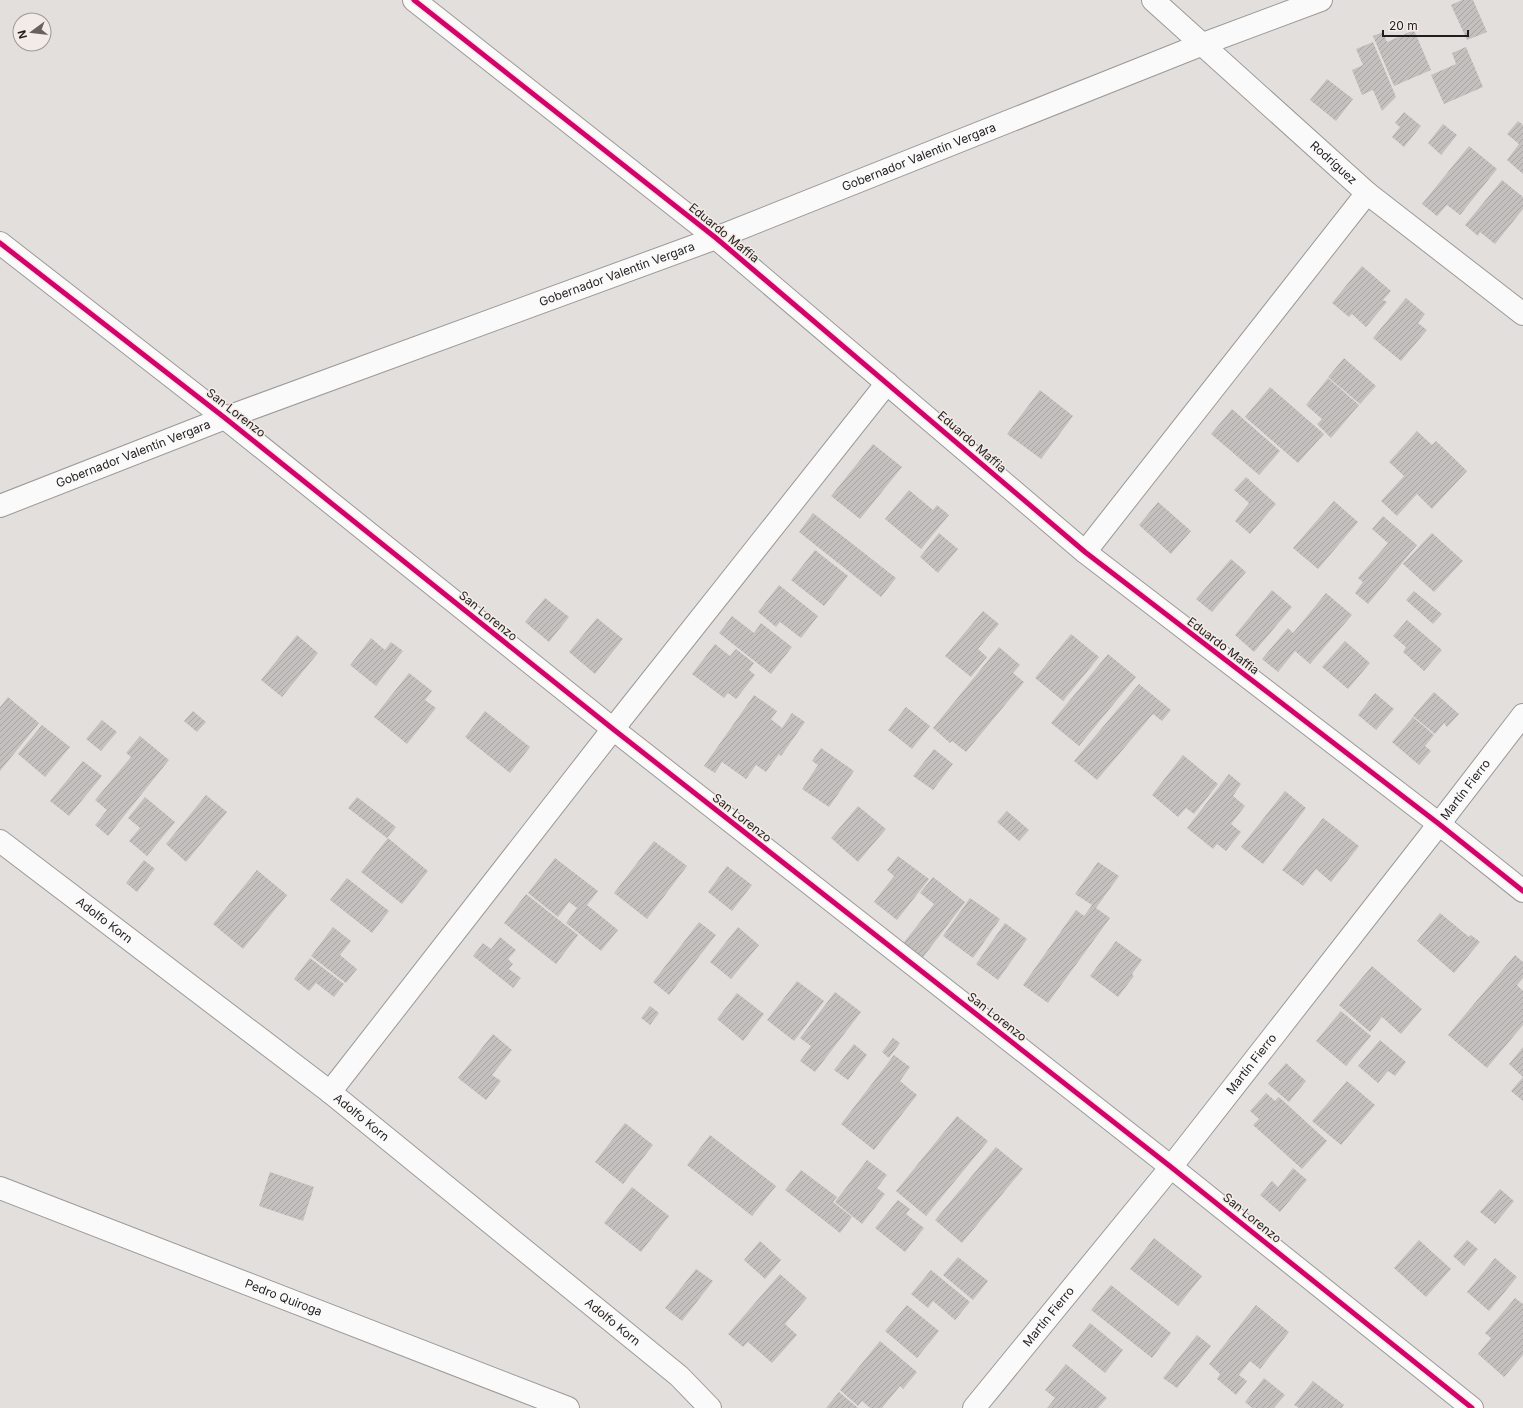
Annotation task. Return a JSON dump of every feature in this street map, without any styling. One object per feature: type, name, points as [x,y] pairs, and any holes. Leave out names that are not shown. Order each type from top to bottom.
[{"type":"street","name":"Eduardo Maffia","points":[[414,0],[716,238],[1084,552],[1439,824],[1523,891]]},
{"type":"street","name":"Rodríguez","points":[[1153,0],[1367,193],[1523,314]]},
{"type":"street","name":"Gobernador Valentín Vergara","points":[[0,506],[225,418],[716,238],[1203,44],[1321,0]]},
{"type":"street","points":[[1084,552],[1367,193]]},
{"type":"street","name":"San Lorenzo","points":[[0,243],[225,418],[613,729],[1171,1167],[1472,1408]]},
{"type":"street","points":[[330,1092],[613,729],[887,383]]},
{"type":"street","name":"Martín Fierro","points":[[974,1408],[1171,1167],[1523,715]]},
{"type":"street","name":"Adolfo Korn","points":[[0,841],[330,1092],[679,1376],[710,1408]]},
{"type":"street","name":"Pedro Quiroga","points":[[0,1188],[568,1408]]},
{"type":"building","points":[[1462,0],[1473,0],[1487,32],[1467,40],[1451,5]]},
{"type":"building","points":[[1414,30],[1431,70],[1394,86],[1373,36],[1383,32],[1387,42]]},
{"type":"building","points":[[1373,42],[1396,97],[1382,111],[1373,90],[1362,95],[1352,70],[1363,65],[1356,49]]},
{"type":"building","points":[[1466,47],[1483,87],[1444,104],[1431,75],[1456,64],[1452,53]]},
{"type":"building","points":[[1327,79],[1353,99],[1336,121],[1310,100]]},
{"type":"building","points":[[1404,112],[1421,126],[1404,147],[1392,137],[1400,127],[1395,123]]},
{"type":"building","points":[[1518,121],[1523,125],[1523,174],[1507,160],[1519,144],[1507,134]]},
{"type":"building","points":[[1443,124],[1457,135],[1441,155],[1428,143]]},
{"type":"building","points":[[1469,146],[1497,169],[1460,215],[1447,205],[1437,216],[1422,204]]},
{"type":"building","points":[[1502,180],[1523,197],[1523,209],[1495,244],[1480,232],[1478,236],[1465,225]]},
{"type":"building","points":[[1362,266],[1391,291],[1383,300],[1387,302],[1366,327],[1352,314],[1349,317],[1332,303]]},
{"type":"building","points":[[1406,298],[1425,314],[1418,323],[1427,330],[1401,361],[1373,338]]},
{"type":"building","points":[[1344,358],[1376,386],[1360,404],[1328,377]]},
{"type":"building","points":[[1328,378],[1359,405],[1331,438],[1317,424],[1322,419],[1306,405]]},
{"type":"building","points":[[1270,387],[1324,434],[1298,463],[1245,417]]},
{"type":"building","points":[[1040,390],[1073,416],[1041,459],[1007,434]]},
{"type":"building","points":[[1232,409],[1280,451],[1259,475],[1211,434]]},
{"type":"building","points":[[1417,431],[1432,445],[1436,441],[1467,471],[1432,509],[1417,494],[1397,516],[1381,501],[1404,476],[1389,462]]},
{"type":"building","points":[[873,444],[902,467],[860,519],[831,496]]},
{"type":"building","points":[[1246,477],[1276,504],[1250,534],[1235,521],[1249,503],[1234,490]]},
{"type":"building","points":[[909,490],[933,510],[937,505],[949,515],[921,549],[885,519]]},
{"type":"building","points":[[1334,501],[1358,522],[1318,569],[1293,548]]},
{"type":"building","points":[[1158,502],[1191,531],[1171,554],[1139,525]]},
{"type":"building","points":[[813,513],[896,578],[881,597],[799,532]]},
{"type":"building","points":[[1383,516],[1417,545],[1368,604],[1355,593],[1363,582],[1358,578],[1388,543],[1372,529]]},
{"type":"building","points":[[939,533],[958,549],[938,573],[920,557]]},
{"type":"building","points":[[1432,533],[1463,561],[1434,592],[1403,564]]},
{"type":"building","points":[[815,550],[848,576],[824,606],[791,580]]},
{"type":"building","points":[[1231,559],[1246,572],[1212,612],[1196,599]]},
{"type":"building","points":[[779,585],[818,616],[801,638],[780,622],[776,627],[758,612]]},
{"type":"building","points":[[1272,590],[1292,607],[1254,652],[1235,635]]},
{"type":"building","points":[[1414,591],[1442,614],[1433,624],[1406,600]]},
{"type":"building","points":[[1326,593],[1352,615],[1310,664],[1295,651],[1278,672],[1262,659],[1288,628],[1293,633]]},
{"type":"building","points":[[545,598],[569,617],[549,642],[525,622]]},
{"type":"building","points":[[983,611],[999,624],[978,649],[987,657],[971,677],[945,656]]},
{"type":"building","points":[[732,616],[754,633],[761,623],[792,647],[771,674],[719,633]]},
{"type":"building","points":[[597,618],[623,639],[595,674],[569,652]]},
{"type":"building","points":[[1407,620],[1442,650],[1424,671],[1403,652],[1406,647],[1393,636]]},
{"type":"building","points":[[1071,634],[1099,657],[1063,701],[1035,678]]},
{"type":"building","points":[[297,635],[318,653],[282,697],[261,680]]},
{"type":"building","points":[[371,638],[385,650],[391,642],[403,651],[376,686],[350,665]]},
{"type":"building","points":[[1345,641],[1370,663],[1348,689],[1322,667]]},
{"type":"building","points":[[715,644],[730,656],[736,649],[754,663],[749,670],[755,675],[736,699],[728,693],[724,698],[692,674]]},
{"type":"building","points":[[999,647],[1020,665],[1013,673],[1024,682],[966,752],[952,741],[950,743],[933,728]]},
{"type":"building","points":[[1108,654],[1136,677],[1079,746],[1051,723]]},
{"type":"building","points":[[409,673],[432,691],[425,700],[436,708],[407,744],[374,717]]},
{"type":"building","points":[[1139,684],[1171,710],[1162,721],[1153,714],[1097,780],[1074,761]]},
{"type":"building","points":[[1434,692],[1459,714],[1447,727],[1444,723],[1435,734],[1413,716]]},
{"type":"building","points":[[1375,693],[1394,709],[1376,730],[1358,715]]},
{"type":"building","points":[[754,695],[777,711],[771,719],[782,728],[792,713],[805,722],[781,756],[779,754],[766,772],[756,765],[746,779],[722,762],[715,773],[704,766]]},
{"type":"building","points":[[8,697],[39,723],[0,771],[0,707]]},
{"type":"building","points":[[906,707],[930,726],[912,749],[888,730]]},
{"type":"building","points":[[193,711],[206,722],[197,732],[184,721]]},
{"type":"building","points":[[485,711],[530,747],[510,773],[465,737]]},
{"type":"building","points":[[1413,717],[1434,735],[1425,746],[1431,751],[1419,765],[1392,742]]},
{"type":"building","points":[[102,720],[117,732],[101,751],[86,739]]},
{"type":"building","points":[[42,725],[70,747],[45,777],[18,754]]},
{"type":"building","points":[[140,736],[169,760],[108,836],[95,825],[107,810],[95,800],[131,757],[126,753]]},
{"type":"building","points":[[821,748],[854,771],[829,807],[802,789],[818,765],[812,761]]},
{"type":"building","points":[[934,749],[953,764],[933,790],[913,776]]},
{"type":"building","points":[[1183,755],[1218,784],[1194,814],[1186,808],[1178,817],[1152,795]]},
{"type":"building","points":[[83,761],[102,776],[69,816],[50,801]]},
{"type":"building","points":[[1229,774],[1241,784],[1233,796],[1245,806],[1231,824],[1241,832],[1226,851],[1217,844],[1213,849],[1187,828]]},
{"type":"building","points":[[1285,791],[1306,808],[1263,864],[1241,847]]},
{"type":"building","points":[[206,795],[227,812],[186,862],[166,844]]},
{"type":"building","points":[[145,797],[175,822],[147,856],[129,841],[140,828],[128,818]]},
{"type":"building","points":[[357,797],[396,827],[387,838],[348,808]]},
{"type":"building","points":[[858,806],[886,829],[858,862],[831,838]]},
{"type":"building","points":[[1007,811],[1029,830],[1019,841],[997,822]]},
{"type":"building","points":[[1323,818],[1359,846],[1331,882],[1316,869],[1303,886],[1282,870]]},
{"type":"building","points":[[388,838],[428,871],[402,904],[361,872]]},
{"type":"building","points":[[654,841],[687,866],[647,919],[614,893]]},
{"type":"building","points":[[898,856],[929,879],[897,920],[874,902],[894,876],[887,870]]},
{"type":"building","points":[[555,858],[598,891],[587,905],[618,930],[601,951],[566,923],[577,908],[569,902],[558,917],[528,893]]},
{"type":"building","points":[[144,860],[155,869],[137,892],[126,883]]},
{"type":"building","points":[[1098,862],[1119,876],[1096,908],[1110,918],[1048,1003],[1023,985],[1076,910],[1084,916],[1092,905],[1075,894]]},
{"type":"building","points":[[727,866],[752,885],[732,911],[708,892]]},
{"type":"building","points":[[257,870],[287,895],[243,949],[213,924]]},
{"type":"building","points":[[933,877],[965,902],[921,960],[902,945],[934,904],[920,893]]},
{"type":"building","points":[[347,878],[389,911],[372,933],[330,900]]},
{"type":"building","points":[[526,894],[578,935],[556,964],[504,923]]},
{"type":"building","points":[[970,898],[1000,919],[973,958],[943,936]]},
{"type":"building","points":[[1440,913],[1469,937],[1471,935],[1480,942],[1454,973],[1417,941]]},
{"type":"building","points":[[699,922],[716,935],[669,995],[653,982]]},
{"type":"building","points":[[1005,923],[1027,939],[998,980],[976,964]]},
{"type":"building","points":[[333,927],[351,941],[340,955],[357,969],[346,983],[311,956]]},
{"type":"building","points":[[738,927],[759,945],[731,979],[710,962]]},
{"type":"building","points":[[500,937],[516,950],[508,959],[513,964],[509,969],[521,978],[513,988],[473,956],[483,943],[491,949]]},
{"type":"building","points":[[1116,941],[1142,960],[1132,974],[1134,976],[1118,997],[1090,976]]},
{"type":"building","points":[[1515,955],[1523,962],[1523,978],[1517,985],[1523,991],[1523,1025],[1487,1068],[1448,1035]]},
{"type":"building","points":[[310,958],[344,984],[334,997],[316,983],[309,991],[294,979]]},
{"type":"building","points":[[1372,966],[1422,1009],[1401,1034],[1382,1017],[1370,1032],[1339,1005]]},
{"type":"building","points":[[797,981],[824,1001],[794,1041],[767,1020]]},
{"type":"building","points":[[835,992],[861,1012],[815,1072],[800,1061],[811,1046],[800,1038]]},
{"type":"building","points":[[737,993],[764,1014],[743,1041],[717,1019]]},
{"type":"building","points":[[650,1006],[659,1013],[650,1025],[641,1018]]},
{"type":"building","points":[[1341,1011],[1371,1036],[1346,1066],[1316,1041]]},
{"type":"building","points":[[493,1034],[512,1050],[492,1075],[501,1081],[486,1100],[458,1078]]},
{"type":"building","points":[[893,1038],[900,1043],[889,1058],[882,1052]]},
{"type":"building","points":[[1380,1040],[1406,1062],[1395,1076],[1388,1071],[1378,1083],[1358,1066]]},
{"type":"building","points":[[854,1044],[867,1055],[848,1080],[834,1070]]},
{"type":"building","points":[[1523,1047],[1523,1077],[1509,1064]]},
{"type":"building","points":[[894,1055],[910,1067],[900,1081],[917,1095],[874,1150],[841,1124]]},
{"type":"building","points":[[1286,1063],[1306,1081],[1289,1102],[1268,1084]]},
{"type":"building","points":[[1523,1077],[1523,1101],[1511,1091]]},
{"type":"building","points":[[1347,1081],[1375,1105],[1341,1145],[1312,1121]]},
{"type":"building","points":[[1266,1093],[1275,1101],[1279,1097],[1327,1141],[1302,1169],[1253,1125],[1259,1119],[1250,1111]]},
{"type":"building","points":[[957,1116],[988,1141],[926,1216],[896,1191]]},
{"type":"building","points":[[625,1123],[653,1145],[623,1184],[595,1162]]},
{"type":"building","points":[[710,1135],[776,1186],[752,1216],[687,1165]]},
{"type":"building","points":[[996,1147],[1023,1169],[962,1243],[935,1220]]},
{"type":"building","points":[[867,1160],[887,1175],[877,1188],[885,1194],[862,1224],[835,1202]]},
{"type":"building","points":[[1293,1168],[1307,1180],[1280,1212],[1260,1195],[1272,1181],[1278,1187]]},
{"type":"building","points":[[801,1170],[837,1197],[833,1202],[852,1217],[840,1233],[785,1190]]},
{"type":"building","points":[[270,1172],[314,1187],[303,1221],[259,1206]]},
{"type":"building","points":[[632,1187],[669,1216],[641,1252],[604,1223]]},
{"type":"building","points":[[1500,1189],[1514,1201],[1495,1224],[1480,1212]]},
{"type":"building","points":[[898,1200],[910,1209],[906,1214],[924,1228],[905,1252],[875,1228]]},
{"type":"building","points":[[1154,1238],[1202,1276],[1178,1306],[1130,1269]]},
{"type":"building","points":[[1419,1240],[1451,1269],[1426,1297],[1394,1268]]},
{"type":"building","points":[[1467,1240],[1478,1249],[1464,1266],[1453,1256]]},
{"type":"building","points":[[760,1241],[781,1260],[765,1279],[744,1260]]},
{"type":"building","points":[[958,1257],[988,1281],[973,1300],[943,1275]]},
{"type":"building","points":[[1495,1258],[1517,1277],[1489,1311],[1467,1292]]},
{"type":"building","points":[[696,1269],[713,1281],[682,1321],[665,1308]]},
{"type":"building","points":[[931,1270],[970,1302],[955,1320],[933,1301],[928,1308],[911,1294]]},
{"type":"building","points":[[780,1274],[807,1298],[785,1324],[797,1335],[772,1363],[748,1342],[743,1347],[728,1334]]},
{"type":"building","points":[[1111,1285],[1171,1333],[1152,1358],[1091,1310]]},
{"type":"building","points":[[1515,1298],[1523,1304],[1523,1355],[1504,1377],[1478,1354],[1491,1338],[1485,1333]]},
{"type":"building","points":[[907,1305],[939,1331],[917,1358],[885,1331]]},
{"type":"building","points":[[1256,1305],[1289,1332],[1260,1369],[1250,1361],[1239,1375],[1247,1381],[1236,1395],[1217,1379],[1220,1374],[1209,1364]]},
{"type":"building","points":[[1090,1323],[1123,1350],[1105,1373],[1072,1346]]},
{"type":"building","points":[[1197,1335],[1211,1346],[1177,1388],[1163,1378]]},
{"type":"building","points":[[880,1341],[917,1372],[903,1389],[900,1386],[882,1408],[870,1408],[862,1401],[858,1406],[840,1390]]},
{"type":"building","points":[[1066,1364],[1107,1398],[1098,1408],[1047,1408],[1055,1398],[1045,1390]]},
{"type":"building","points":[[1264,1378],[1285,1395],[1274,1408],[1252,1408],[1245,1402]]},
{"type":"building","points":[[1313,1381],[1344,1405],[1342,1408],[1299,1408],[1294,1405]]},
{"type":"building","points":[[839,1392],[858,1408],[826,1408]]},
{"type":"cycle path","points":[[414,0],[716,238],[1085,552],[1439,824],[1523,891]]},
{"type":"cycle path","points":[[0,243],[225,418],[613,729],[1171,1167],[1472,1408]]}]
